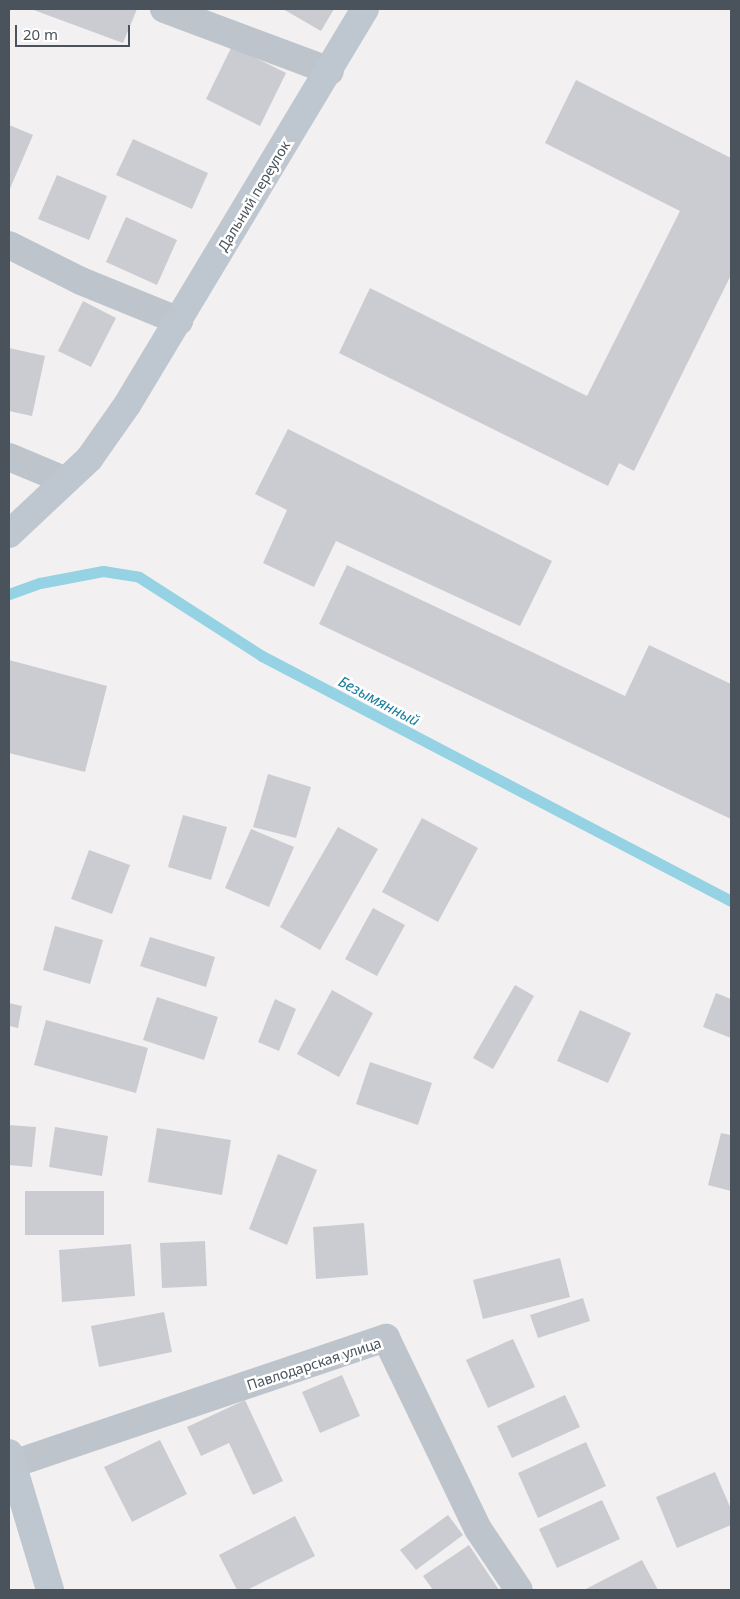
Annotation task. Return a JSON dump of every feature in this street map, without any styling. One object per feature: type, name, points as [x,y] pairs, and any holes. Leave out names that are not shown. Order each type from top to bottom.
[{"type":"main road","name":"Дальний переулок","points":[[12,530],[95,451],[127,405],[330,71],[365,9]]},
{"type":"main road","points":[[11,1458],[50,1590]]},
{"type":"street","points":[[164,9],[330,71]]},
{"type":"street","points":[[9,245],[81,281],[179,320]]},
{"type":"street","points":[[9,457],[64,480]]},
{"type":"street","name":"Павлодарская улица","points":[[11,1458],[386,1338],[478,1529],[519,1590]]},
{"type":"building","points":[[31,9],[137,9],[123,43]]},
{"type":"building","points":[[283,9],[334,9],[321,31]]},
{"type":"building","points":[[232,46],[286,73],[260,126],[206,99]]},
{"type":"building","points":[[576,80],[731,158],[731,275],[634,471],[619,463],[608,486],[339,353],[370,288],[587,396],[680,211],[545,143]]},
{"type":"building","points":[[9,125],[33,135],[9,191]]},
{"type":"building","points":[[133,139],[208,173],[192,209],[116,175]]},
{"type":"building","points":[[57,175],[107,196],[89,240],[38,219]]},
{"type":"building","points":[[126,217],[177,240],[157,285],[106,262]]},
{"type":"building","points":[[83,301],[116,318],[91,367],[58,351]]},
{"type":"building","points":[[9,348],[45,356],[32,416],[9,411]]},
{"type":"building","points":[[288,429],[552,561],[520,626],[336,541],[314,587],[263,563],[287,510],[255,494]]},
{"type":"building","points":[[347,565],[625,696],[649,645],[731,684],[731,819],[319,624]]},
{"type":"building","points":[[9,660],[107,686],[85,772],[9,753]]},
{"type":"building","points":[[268,774],[311,787],[296,838],[253,827]]},
{"type":"building","points":[[183,815],[227,827],[211,880],[168,867]]},
{"type":"building","points":[[422,818],[478,848],[438,922],[382,892]]},
{"type":"building","points":[[338,827],[378,849],[320,950],[280,927]]},
{"type":"building","points":[[251,829],[294,847],[269,907],[225,888]]},
{"type":"building","points":[[89,850],[130,865],[112,914],[71,899]]},
{"type":"building","points":[[373,908],[405,925],[377,976],[345,959]]},
{"type":"building","points":[[55,926],[103,940],[90,984],[43,970]]},
{"type":"building","points":[[150,937],[215,957],[206,987],[140,966]]},
{"type":"building","points":[[515,985],[534,996],[493,1069],[473,1058]]},
{"type":"building","points":[[332,990],[373,1013],[339,1077],[297,1054]]},
{"type":"building","points":[[716,993],[731,999],[731,1038],[703,1027]]},
{"type":"building","points":[[157,997],[218,1017],[204,1060],[143,1040]]},
{"type":"building","points":[[275,999],[296,1009],[279,1051],[258,1042]]},
{"type":"building","points":[[9,1003],[22,1006],[18,1028],[9,1026]]},
{"type":"building","points":[[580,1010],[631,1033],[608,1083],[557,1061]]},
{"type":"building","points":[[46,1020],[148,1048],[136,1093],[34,1065]]},
{"type":"building","points":[[370,1062],[432,1083],[418,1125],[356,1104]]},
{"type":"building","points":[[9,1125],[36,1127],[32,1167],[9,1165]]},
{"type":"building","points":[[55,1127],[108,1136],[102,1176],[49,1167]]},
{"type":"building","points":[[157,1128],[231,1140],[222,1195],[148,1182]]},
{"type":"building","points":[[721,1133],[731,1135],[731,1191],[708,1185]]},
{"type":"building","points":[[278,1154],[317,1170],[287,1245],[249,1229]]},
{"type":"building","points":[[25,1191],[104,1191],[104,1235],[25,1235]]},
{"type":"building","points":[[364,1223],[368,1275],[316,1279],[313,1227]]},
{"type":"building","points":[[205,1241],[207,1286],[162,1288],[160,1243]]},
{"type":"building","points":[[131,1244],[135,1296],[62,1302],[59,1250]]},
{"type":"building","points":[[560,1258],[570,1297],[483,1319],[473,1280]]},
{"type":"building","points":[[583,1298],[590,1321],[538,1338],[530,1315]]},
{"type":"building","points":[[164,1312],[172,1352],[99,1367],[91,1326]]},
{"type":"building","points":[[513,1339],[535,1387],[488,1408],[466,1360]]},
{"type":"building","points":[[342,1375],[360,1416],[320,1433],[302,1392]]},
{"type":"building","points":[[565,1395],[580,1427],[512,1458],[497,1426]]},
{"type":"building","points":[[245,1400],[283,1481],[253,1495],[229,1443],[201,1456],[187,1427]]},
{"type":"building","points":[[160,1440],[187,1494],[132,1522],[104,1467]]},
{"type":"building","points":[[586,1442],[606,1486],[538,1518],[518,1473]]},
{"type":"building","points":[[715,1472],[731,1509],[731,1525],[677,1548],[656,1497]]},
{"type":"building","points":[[602,1500],[620,1539],[557,1568],[539,1529]]},
{"type":"building","points":[[448,1515],[463,1535],[416,1570],[400,1550]]},
{"type":"building","points":[[295,1516],[315,1556],[247,1590],[237,1590],[219,1555]]},
{"type":"building","points":[[469,1545],[499,1590],[433,1590],[423,1576]]},
{"type":"building","points":[[642,1560],[658,1590],[584,1590]]},
{"type":"waterway","name":"Безымянный","points":[[9,594],[40,583],[103,571],[139,577],[262,656],[731,901]]}]
